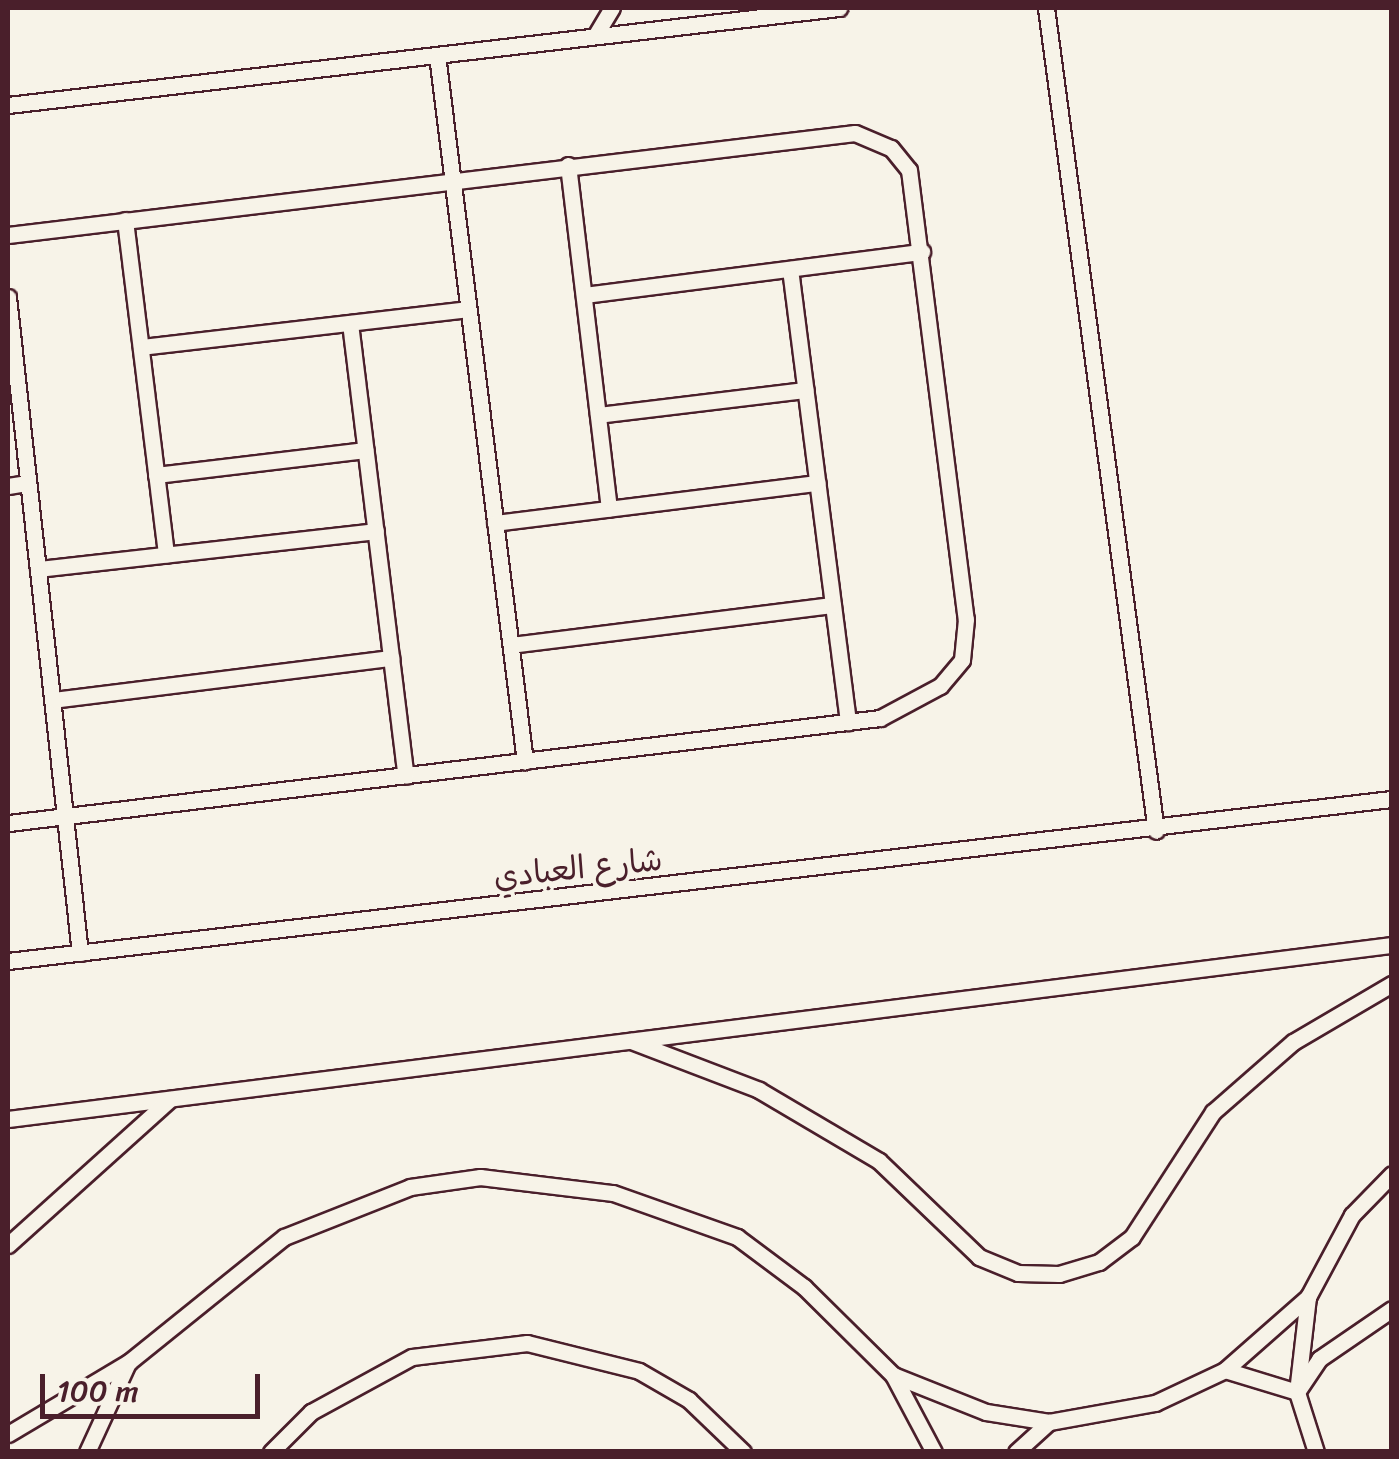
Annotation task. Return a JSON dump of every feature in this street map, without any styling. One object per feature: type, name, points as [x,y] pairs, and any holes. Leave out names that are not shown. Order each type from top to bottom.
[{"type":"street","points":[[595,36],[612,8]]},
{"type":"street","points":[[8,105],[839,8]]},
{"type":"street","points":[[1046,8],[1156,831]]},
{"type":"street","points":[[437,55],[525,762]]},
{"type":"street","points":[[8,235],[854,132],[891,148],[909,170],[966,620],[962,660],[912,706],[848,722],[8,824]]},
{"type":"street","points":[[568,165],[609,509]]},
{"type":"street","points":[[125,220],[166,554]]},
{"type":"street","points":[[584,295],[922,252]]},
{"type":"street","points":[[790,269],[848,722]]},
{"type":"street","points":[[8,296],[11,362],[80,952]]},
{"type":"street","points":[[140,347],[468,309]]},
{"type":"street","points":[[350,322],[406,776]]},
{"type":"street","points":[[598,415],[806,390]]},
{"type":"street","points":[[156,475],[366,450]]},
{"type":"street","points":[[8,486],[28,483]]},
{"type":"street","points":[[495,523],[818,483]]},
{"type":"street","points":[[38,569],[376,531]]},
{"type":"street","points":[[510,645],[834,604]]},
{"type":"street","points":[[53,700],[391,658]]},
{"type":"street","name":"شارع العبادي","points":[[8,962],[1156,831],[1392,799]]},
{"type":"street","points":[[8,1118],[1392,945]]},
{"type":"street","points":[[629,1040],[758,1090],[878,1161],[979,1257],[1018,1272],[1059,1274],[1099,1262],[1132,1237],[1213,1112],[1293,1042],[1392,984]]},
{"type":"street","points":[[8,1245],[170,1099]]},
{"type":"street","points":[[892,1375],[986,1412],[1049,1422],[1155,1403],[1225,1370],[1308,1297],[1352,1215],[1392,1174]]},
{"type":"street","points":[[8,1434],[129,1362],[284,1237],[410,1188],[480,1178],[613,1192],[737,1237],[804,1287],[892,1375],[934,1452]]},
{"type":"street","points":[[1308,1297],[1297,1392],[1316,1452]]},
{"type":"street","points":[[1297,1392],[1318,1360],[1392,1310]]},
{"type":"street","points":[[271,1452],[311,1412],[394,1364],[469,1344],[527,1342],[640,1371],[690,1400],[744,1452]]},
{"type":"street","points":[[87,1452],[129,1362]]},
{"type":"street","points":[[1225,1370],[1297,1392]]},
{"type":"street","points":[[1016,1452],[1049,1422]]}]
